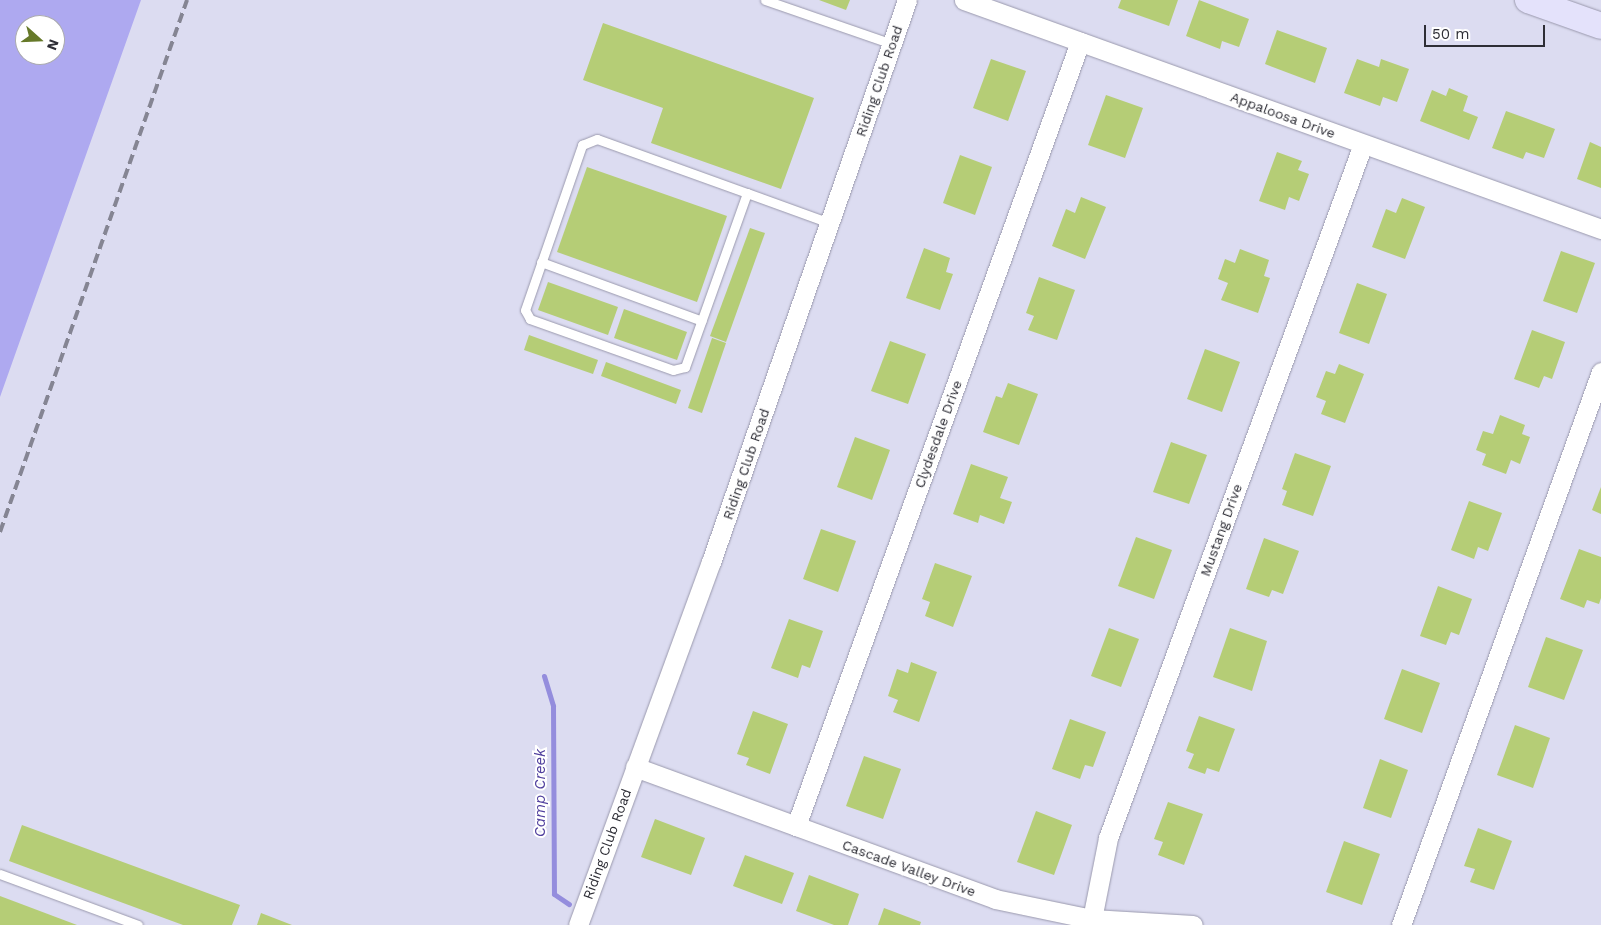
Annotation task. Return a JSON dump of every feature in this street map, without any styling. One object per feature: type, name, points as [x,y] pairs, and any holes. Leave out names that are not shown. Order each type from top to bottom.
[{"type":"main road","points":[[1528,0],[1564,6],[1601,26]]},
{"type":"street","name":"Riding Club Road","points":[[578,925],[830,223],[907,0]]},
{"type":"street","name":"Appaloosa Drive","points":[[964,0],[1601,229]]},
{"type":"street","name":"Clydesdale Drive","points":[[796,826],[1080,42]]},
{"type":"street","name":"Mustang Drive","points":[[1092,919],[1108,838],[1363,144]]},
{"type":"street","points":[[1400,925],[1601,372]]},
{"type":"street","name":"Cascade Valley Drive","points":[[635,767],[995,899],[1092,919],[1193,925]]},
{"type":"lane","points":[[765,0],[892,44]]},
{"type":"lane","points":[[747,193],[685,367],[673,370],[530,319],[525,310],[582,145],[597,139],[747,193],[830,223]]},
{"type":"lane","points":[[541,262],[702,321]]},
{"type":"lane","points":[[0,874],[138,925]]},
{"type":"shaded area","points":[[0,0],[141,0],[0,397]]},
{"type":"building","points":[[819,0],[850,0],[846,10]]},
{"type":"building","points":[[1121,0],[1178,0],[1169,26],[1118,8]]},
{"type":"building","points":[[1199,0],[1249,19],[1239,47],[1222,41],[1220,49],[1186,36]]},
{"type":"building","points":[[603,23],[814,98],[781,189],[651,143],[663,108],[583,80]]},
{"type":"building","points":[[1277,30],[1327,48],[1315,83],[1265,64]]},
{"type":"building","points":[[991,59],[1026,71],[1008,121],[973,108]]},
{"type":"building","points":[[1357,59],[1379,67],[1381,59],[1409,69],[1397,102],[1383,97],[1380,106],[1344,93]]},
{"type":"building","points":[[1449,88],[1468,96],[1463,111],[1478,117],[1469,140],[1420,121],[1432,90],[1446,96]]},
{"type":"building","points":[[1106,95],[1143,108],[1125,158],[1088,145]]},
{"type":"building","points":[[1506,111],[1555,129],[1544,158],[1526,152],[1523,159],[1492,148]]},
{"type":"building","points":[[1590,142],[1601,147],[1601,188],[1577,179]]},
{"type":"building","points":[[1277,152],[1302,161],[1298,170],[1309,174],[1299,201],[1289,197],[1285,210],[1259,201]]},
{"type":"building","points":[[960,155],[992,167],[975,215],[943,203]]},
{"type":"building","points":[[587,167],[727,216],[697,302],[557,252]]},
{"type":"building","points":[[1081,197],[1106,207],[1085,259],[1052,246],[1066,209],[1075,213]]},
{"type":"building","points":[[1402,198],[1425,207],[1405,259],[1372,247],[1386,209],[1396,213]]},
{"type":"building","points":[[750,228],[765,233],[726,342],[710,336]]},
{"type":"building","points":[[924,248],[950,258],[946,272],[953,274],[940,310],[906,298]]},
{"type":"building","points":[[1240,249],[1269,260],[1264,276],[1270,278],[1258,313],[1221,300],[1228,283],[1218,279],[1225,259],[1235,263]]},
{"type":"building","points":[[1561,251],[1595,263],[1577,313],[1543,301]]},
{"type":"building","points":[[1039,277],[1075,290],[1057,340],[1028,330],[1034,316],[1026,313]]},
{"type":"building","points":[[548,282],[618,307],[608,335],[538,310]]},
{"type":"building","points":[[1357,283],[1387,294],[1369,344],[1339,333]]},
{"type":"building","points":[[624,309],[687,332],[677,360],[614,338]]},
{"type":"building","points":[[1532,330],[1565,342],[1552,379],[1544,376],[1539,388],[1514,379]]},
{"type":"building","points":[[529,335],[598,360],[593,374],[524,350]]},
{"type":"building","points":[[712,338],[726,343],[702,413],[688,408]]},
{"type":"building","points":[[890,341],[926,354],[908,404],[871,391]]},
{"type":"building","points":[[1205,349],[1240,362],[1222,412],[1187,399]]},
{"type":"building","points":[[606,362],[681,390],[676,404],[601,376]]},
{"type":"building","points":[[1339,364],[1364,374],[1345,423],[1321,414],[1326,401],[1316,397],[1326,371],[1335,374]]},
{"type":"building","points":[[1008,383],[1038,394],[1019,445],[983,432],[996,396],[1002,398]]},
{"type":"building","points":[[1500,415],[1525,425],[1522,434],[1530,437],[1520,464],[1511,460],[1506,474],[1482,465],[1486,454],[1476,450],[1483,431],[1493,434]]},
{"type":"building","points":[[855,437],[890,450],[872,500],[837,487]]},
{"type":"building","points":[[1171,442],[1207,455],[1189,504],[1153,492]]},
{"type":"building","points":[[1295,453],[1331,466],[1313,516],[1282,505],[1287,491],[1282,489]]},
{"type":"building","points":[[971,464],[1008,477],[1000,498],[1012,502],[1004,524],[980,515],[978,523],[953,514]]},
{"type":"building","points":[[1601,487],[1601,514],[1592,510]]},
{"type":"building","points":[[1469,501],[1502,513],[1488,551],[1478,547],[1474,559],[1451,550]]},
{"type":"building","points":[[821,529],[856,541],[838,592],[803,579]]},
{"type":"building","points":[[1136,537],[1172,550],[1154,599],[1118,586]]},
{"type":"building","points":[[1264,538],[1299,551],[1283,594],[1272,590],[1269,597],[1246,589]]},
{"type":"building","points":[[1579,549],[1601,557],[1601,598],[1599,604],[1587,600],[1584,608],[1560,599]]},
{"type":"building","points":[[935,563],[972,576],[953,627],[925,616],[930,602],[922,599]]},
{"type":"building","points":[[1438,586],[1472,599],[1459,635],[1451,632],[1446,645],[1420,636]]},
{"type":"building","points":[[789,619],[823,631],[810,668],[802,665],[798,678],[771,668]]},
{"type":"building","points":[[1109,628],[1139,639],[1121,687],[1091,676]]},
{"type":"building","points":[[1230,628],[1267,641],[1252,691],[1213,677]]},
{"type":"building","points":[[1546,637],[1583,650],[1564,700],[1528,687]]},
{"type":"building","points":[[911,662],[937,672],[919,722],[893,712],[898,700],[888,696],[897,669],[908,673]]},
{"type":"building","points":[[1402,669],[1440,683],[1422,733],[1384,719]]},
{"type":"building","points":[[753,711],[788,724],[770,774],[746,765],[749,758],[737,754]]},
{"type":"building","points":[[1199,716],[1235,729],[1219,772],[1207,768],[1205,774],[1188,768],[1194,754],[1186,751]]},
{"type":"building","points":[[1070,719],[1106,732],[1093,767],[1085,765],[1080,779],[1052,769]]},
{"type":"building","points":[[1515,725],[1550,738],[1533,788],[1497,775]]},
{"type":"building","points":[[864,756],[901,769],[883,819],[846,806]]},
{"type":"building","points":[[1380,759],[1408,770],[1391,818],[1363,808]]},
{"type":"building","points":[[1168,802],[1203,814],[1184,865],[1158,855],[1163,842],[1154,839]]},
{"type":"building","points":[[1036,811],[1072,825],[1054,875],[1017,862]]},
{"type":"building","points":[[655,819],[705,838],[691,875],[641,857]]},
{"type":"building","points":[[22,825],[240,905],[232,925],[183,925],[9,861]]},
{"type":"building","points":[[1478,828],[1512,841],[1494,890],[1470,882],[1475,869],[1464,866]]},
{"type":"building","points":[[1344,841],[1380,854],[1362,905],[1326,892]]},
{"type":"building","points":[[745,855],[794,873],[782,904],[733,886]]},
{"type":"building","points":[[809,875],[859,894],[848,925],[834,925],[796,911]]},
{"type":"building","points":[[0,896],[77,925],[0,925]]},
{"type":"building","points":[[884,908],[921,922],[920,925],[878,925]]},
{"type":"building","points":[[261,913],[292,925],[257,925]]},
{"type":"waterway","name":"Camp Creek","points":[[544,676],[553,706],[554,894],[569,904]]},
{"type":"railway","points":[[0,532],[187,0]]}]
